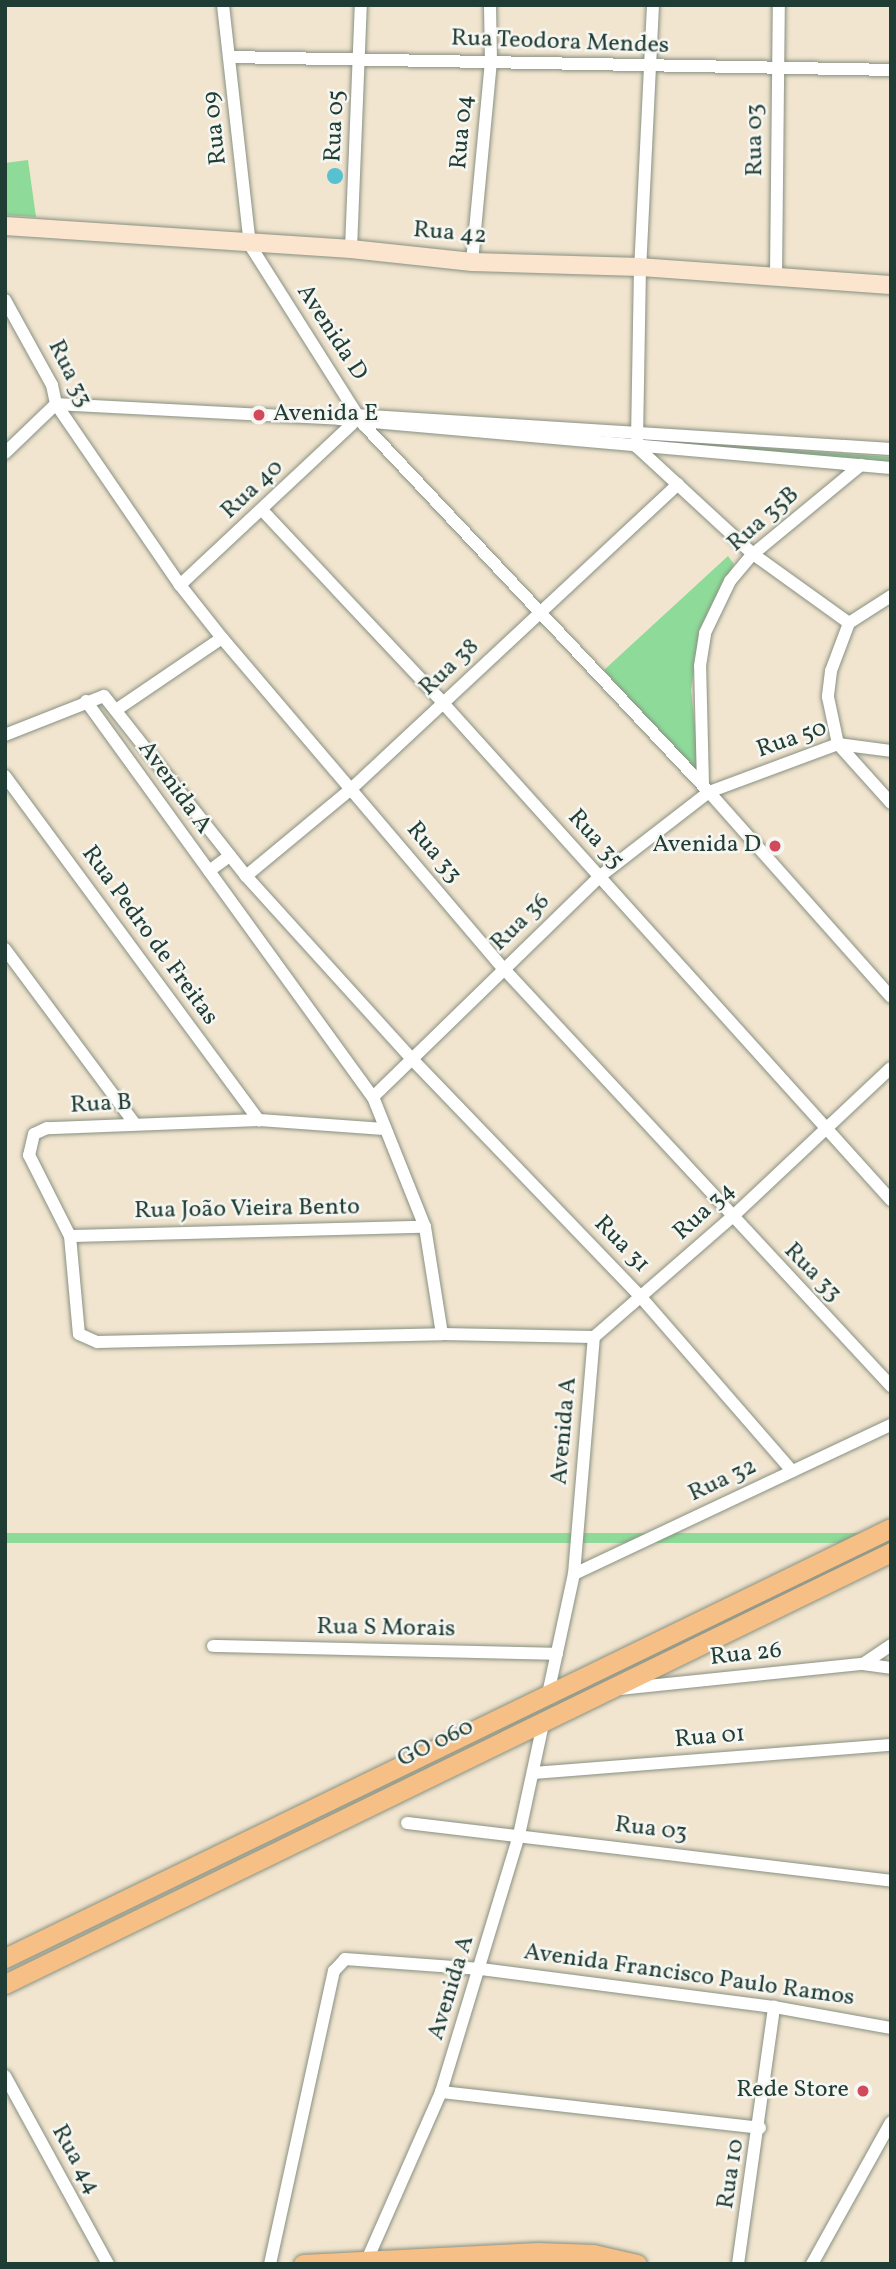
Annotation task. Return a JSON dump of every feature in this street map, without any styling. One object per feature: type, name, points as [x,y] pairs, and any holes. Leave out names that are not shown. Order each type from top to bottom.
[{"type":"main road","name":"GO 060","points":[[5,1958],[891,1528]]},
{"type":"main road","name":"GO 060","points":[[5,1984],[891,1552]]},
{"type":"main road","points":[[303,2264],[538,2252],[593,2254],[637,2264]]},
{"type":"street","name":"Rua 09","points":[[226,5],[225,19],[250,245]]},
{"type":"street","name":"Rua 05","points":[[351,248],[361,5]]},
{"type":"street","name":"Rua 04","points":[[472,262],[491,62],[490,5]]},
{"type":"street","points":[[637,447],[640,267],[653,5]]},
{"type":"street","name":"Rua 03","points":[[776,275],[779,5]]},
{"type":"street","name":"Rua Teodora Mendes","points":[[229,57],[891,70]]},
{"type":"street","name":"Rua 42","points":[[5,226],[250,245],[351,248],[472,262],[640,267],[891,285]]},
{"type":"street","name":"Avenida D","points":[[250,245],[358,421],[538,614],[706,788],[891,997]]},
{"type":"street","name":"Rua 33","points":[[5,300],[52,385],[56,404],[180,585],[222,638],[504,969],[731,1218],[891,1386]]},
{"type":"street","points":[[5,453],[56,404],[454,426],[638,430],[891,449]]},
{"type":"street","name":"Rua 40","points":[[180,585],[358,421]]},
{"type":"street","points":[[454,426],[637,447],[891,468]]},
{"type":"street","points":[[637,447],[753,554],[849,623]]},
{"type":"street","name":"Rua 35B","points":[[706,788],[698,698],[705,633],[730,581],[753,554],[862,465]]},
{"type":"street","name":"Rua 38","points":[[246,876],[351,789],[678,484]]},
{"type":"street","name":"Rua 35","points":[[263,511],[443,703],[891,1200]]},
{"type":"street","points":[[891,596],[849,623],[831,671],[828,697],[838,744],[891,803]]},
{"type":"street","points":[[5,735],[104,696],[116,710],[222,638]]},
{"type":"street","name":"Avenida A","points":[[86,701],[373,1097],[425,1227],[442,1334]]},
{"type":"street","name":"Avenida A","points":[[116,710],[246,876],[410,1057]]},
{"type":"street","name":"Rua 50","points":[[706,788],[838,744],[891,751]]},
{"type":"street","name":"Rua Pedro de Freitas","points":[[5,776],[259,1120]]},
{"type":"street","name":"Rua 36","points":[[373,1097],[410,1057],[599,877],[706,788]]},
{"type":"street","points":[[209,871],[230,856]]},
{"type":"street","points":[[5,949],[135,1124]]},
{"type":"street","name":"Rua 31","points":[[410,1057],[640,1296],[792,1471]]},
{"type":"street","name":"Rua 34","points":[[594,1337],[731,1218],[891,1068]]},
{"type":"street","name":"Rua B","points":[[384,1129],[259,1120],[47,1128],[34,1134],[29,1155],[70,1236],[79,1334],[97,1342],[442,1334]]},
{"type":"street","name":"Rua João Vieira Bento","points":[[70,1236],[425,1227]]},
{"type":"street","points":[[442,1334],[594,1337]]},
{"type":"street","name":"Avenida A","points":[[548,1694],[574,1574],[594,1337]]},
{"type":"street","name":"Rua 32","points":[[574,1574],[891,1425]]},
{"type":"street","points":[[863,1664],[891,1645]]},
{"type":"street","name":"Rua S Morais","points":[[213,1646],[557,1654]]},
{"type":"street","name":"Rua 26","points":[[605,1691],[863,1664],[891,1668]]},
{"type":"street","name":"Avenida A","points":[[367,2260],[441,2092],[481,1969],[519,1835],[544,1719]]},
{"type":"street","name":"Rua 01","points":[[533,1773],[891,1745]]},
{"type":"street","name":"Rua 03","points":[[407,1824],[519,1835],[891,1881]]},
{"type":"street","name":"Avenida Francisco Paulo Ramos","points":[[270,2264],[334,1971],[345,1959],[359,1957],[481,1969],[774,2007],[891,2028]]},
{"type":"street","name":"Rua 10","points":[[738,2264],[760,2127],[774,2007]]},
{"type":"street","name":"Rua 44","points":[[5,2076],[108,2264]]},
{"type":"street","points":[[441,2092],[760,2127]]},
{"type":"street","points":[[812,2264],[891,2122]]},
{"type":"green space","points":[[28,160],[36,217],[5,215],[5,163]]},
{"type":"green space","points":[[652,441],[891,457],[891,464]]},
{"type":"green space","points":[[728,556],[734,564],[700,630],[691,690],[699,765],[693,770],[604,670]]},
{"type":"green space","points":[[5,1533],[891,1533],[891,1543],[5,1543]]},
{"type":"water","points":[[332,168],[338,168],[343,176],[341,182],[332,184],[327,179],[327,173]]},
{"type":"place","name":"Avenida E","points":[[259,415]]},
{"type":"place","name":"Avenida D","points":[[775,846]]},
{"type":"place","name":"Rede Store","points":[[863,2091]]}]
